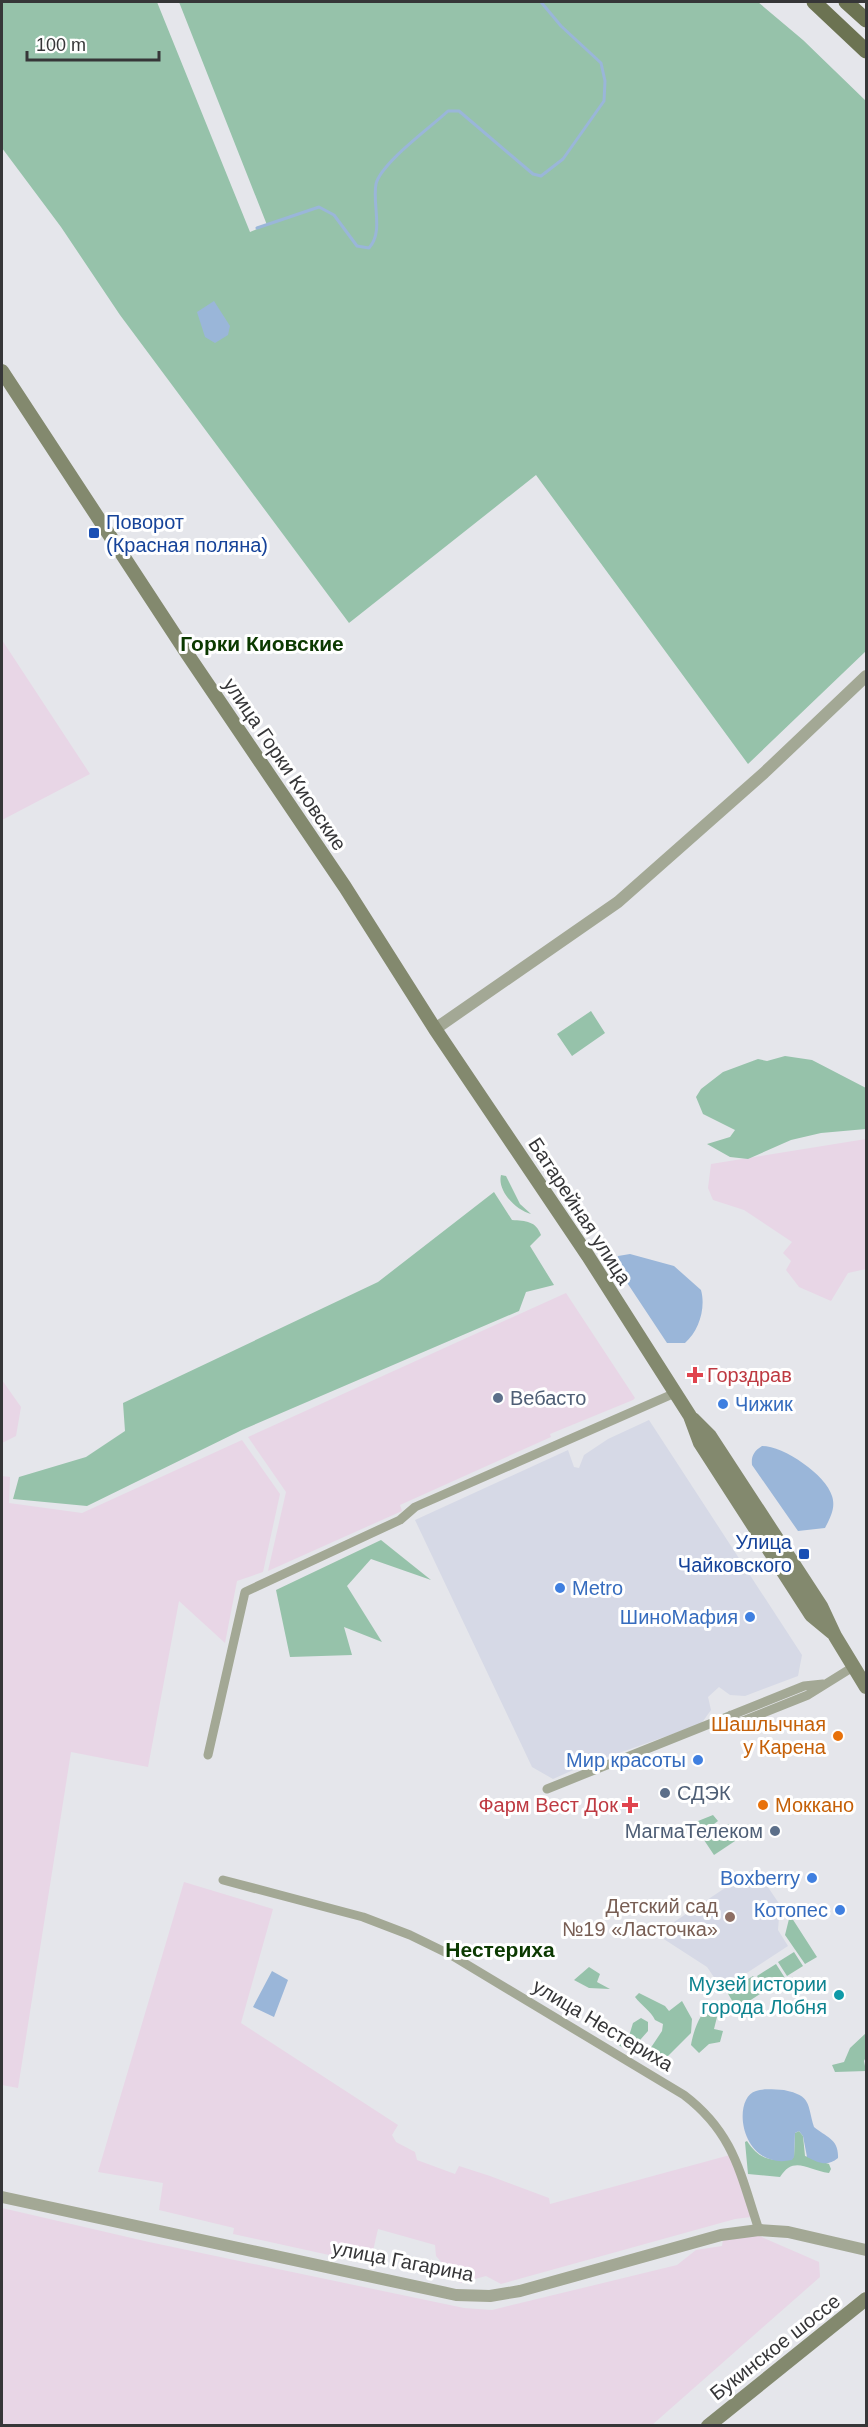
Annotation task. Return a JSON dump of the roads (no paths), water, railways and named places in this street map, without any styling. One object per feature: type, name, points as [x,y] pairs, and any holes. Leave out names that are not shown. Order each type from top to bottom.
[{"type":"main road","points":[[814,2],[867,51]]},
{"type":"main road","points":[[846,2],[867,20]]},
{"type":"main road","name":"улица Горки Киовские","points":[[2,371],[188,656],[345,887],[435,1029]]},
{"type":"main road","name":"Батарейная улица","points":[[435,1029],[588,1256],[690,1416],[710,1436],[821,1606],[834,1634],[867,1687]]},
{"type":"main road","name":"Букинское шоссе","points":[[708,2426],[867,2299]]},
{"type":"street","points":[[435,1029],[618,902],[713,819],[867,676]]},
{"type":"street","points":[[208,1755],[245,1592],[400,1520],[415,1507],[675,1393]]},
{"type":"street","points":[[731,1715],[738,1723],[808,1695],[853,1667]]},
{"type":"street","points":[[547,1789],[804,1686],[823,1684]]},
{"type":"street","name":"улица Нестериха","points":[[222,1880],[363,1917],[451,1954],[684,2096],[705,2111],[731,2146],[759,2230]]},
{"type":"street","name":"улица Гагарина","points":[[2,2197],[456,2295],[490,2296],[520,2291],[722,2235],[759,2230],[788,2232],[867,2250]]},
{"type":"water","points":[[214,301],[230,326],[228,335],[215,343],[205,337],[197,312]]},
{"type":"water","points":[[630,1254],[674,1266],[701,1290],[703,1304],[698,1326],[685,1343],[667,1343],[616,1266],[618,1256]]},
{"type":"water","points":[[762,1446],[771,1447],[792,1456],[822,1479],[832,1496],[833,1505],[825,1528],[798,1531],[752,1465],[754,1454]]},
{"type":"water","points":[[272,1971],[288,1980],[274,2017],[253,2007]]},
{"type":"water","points":[[759,2090],[784,2090],[804,2098],[814,2127],[834,2142],[838,2158],[823,2163],[807,2157],[803,2136],[799,2131],[795,2133],[792,2160],[774,2160],[761,2155],[751,2145],[745,2132],[743,2119],[748,2096]]},
{"type":"waterway","points":[[257,228],[319,207],[334,215],[357,246],[369,248],[376,234],[375,192],[380,175],[396,156],[448,111],[459,111],[533,174],[541,176],[563,159],[604,101],[605,81],[601,63],[561,26],[541,2]]},
{"type":"place","name":"Поворот (Красная поляна)","points":[[94,533]]},
{"type":"place","name":"Горздрав","points":[[695,1375]]},
{"type":"place","name":"Вебасто","points":[[498,1398]]},
{"type":"place","name":"Чижик","points":[[723,1404]]},
{"type":"place","name":"Улица Чайковского","points":[[804,1554]]},
{"type":"place","name":"Metro","points":[[560,1588]]},
{"type":"place","name":"ШиноМафия","points":[[750,1617]]},
{"type":"place","name":"Шашлычная у Карена","points":[[838,1736]]},
{"type":"place","name":"Мир красоты","points":[[698,1760]]},
{"type":"place","name":"СДЭК","points":[[665,1793]]},
{"type":"place","name":"Фарм Вест Док","points":[[630,1805]]},
{"type":"place","name":"Моккано","points":[[763,1805]]},
{"type":"place","name":"МагмаТелеком","points":[[775,1831]]},
{"type":"place","name":"Boxberry","points":[[812,1878]]},
{"type":"place","name":"Котопес","points":[[840,1910]]},
{"type":"place","name":"Детский сад №19 «Ласточка»","points":[[730,1917]]},
{"type":"place","name":"Музей истории города Лобня","points":[[839,1995]]},
{"type":"district","name":"Горки Киовские","points":[[262,644]]},
{"type":"district","name":"Нестериха","points":[[500,1950]]}]
